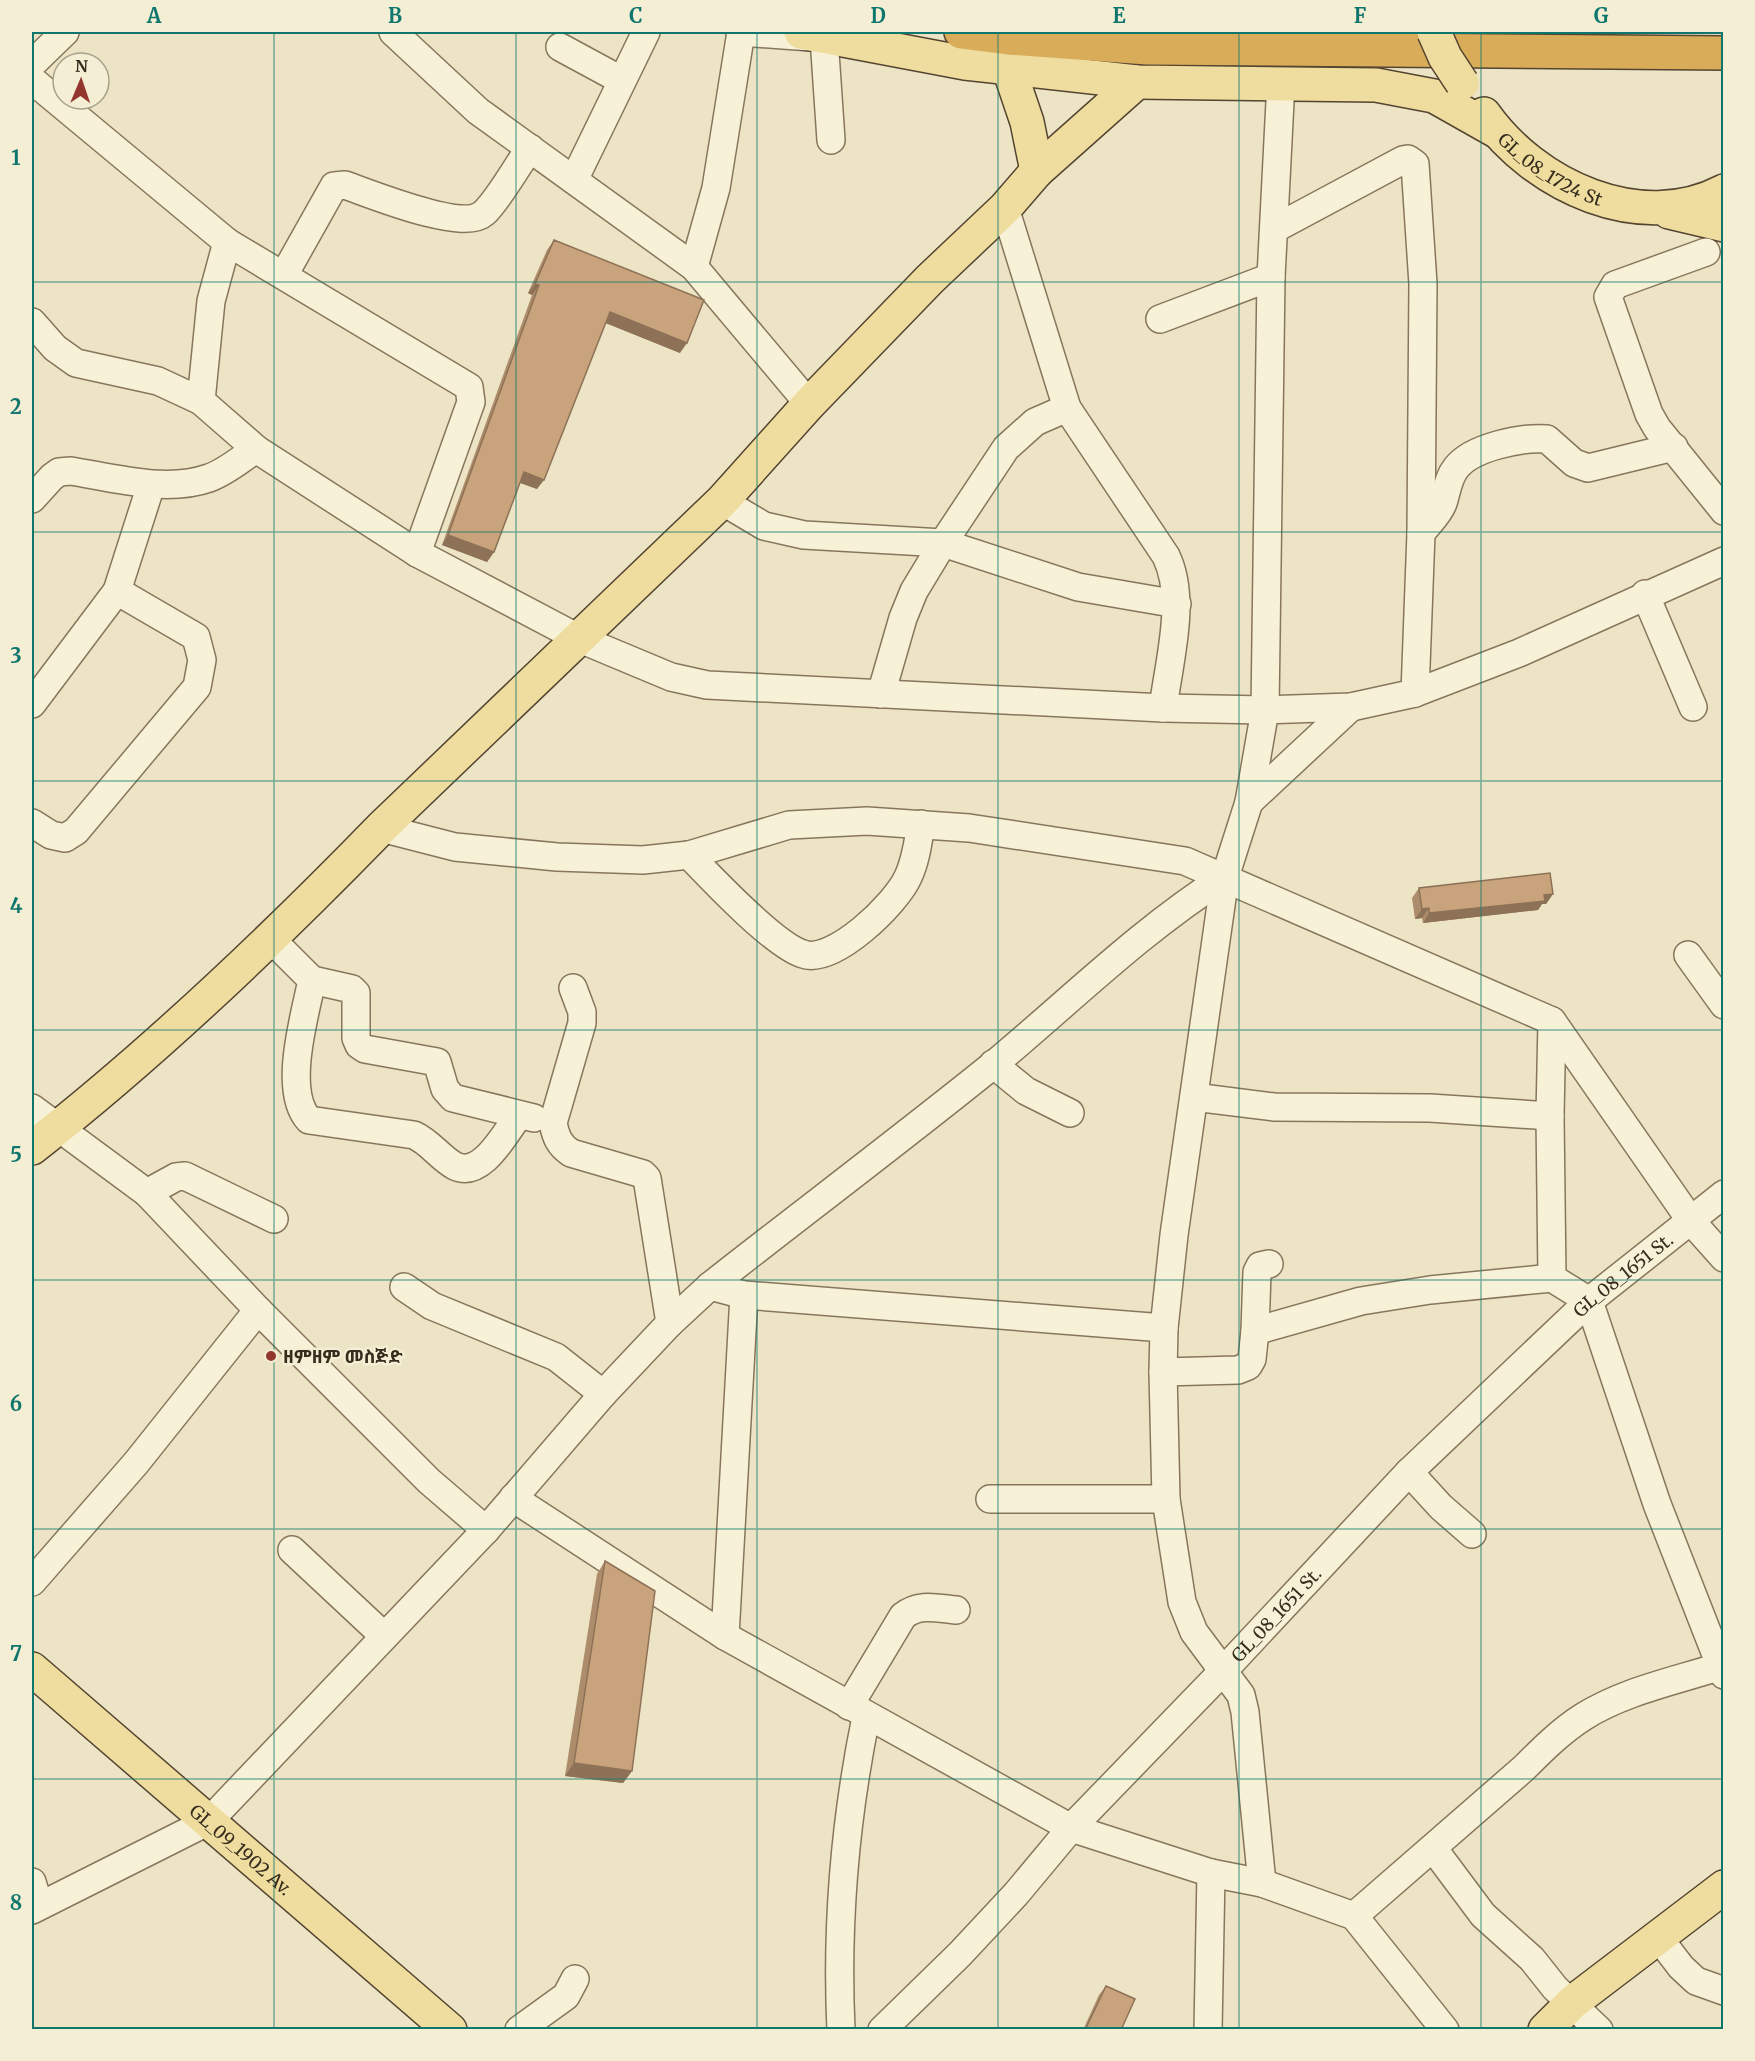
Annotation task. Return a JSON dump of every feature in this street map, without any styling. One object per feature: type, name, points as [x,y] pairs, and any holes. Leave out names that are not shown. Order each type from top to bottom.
[{"type":"highway","points":[[961,32],[1008,38],[1148,48],[1724,53]]},
{"type":"main road","name":"GL_08_1724 St","points":[[1434,32],[1445,57],[1496,131],[1532,161],[1586,195],[1617,205],[1656,209],[1695,204],[1724,191]]},
{"type":"main road","points":[[813,35],[1009,69],[1137,82],[1281,82],[1376,85],[1408,90],[1448,102],[1496,131]]},
{"type":"main road","points":[[1009,69],[1027,122],[1037,171]]},
{"type":"main road","points":[[32,1148],[270,938],[381,828],[580,639],[722,501],[809,404],[930,279],[1005,208],[1037,171],[1137,82]]},
{"type":"main road","points":[[1656,209],[1724,225]]},
{"type":"main road","name":"GL_09_1902 Av.","points":[[32,1670],[450,2030]]},
{"type":"main road","points":[[1545,2030],[1573,2002],[1724,1887]]},
{"type":"street","points":[[393,32],[478,111],[694,267],[809,404]]},
{"type":"street","points":[[574,180],[646,32]]},
{"type":"street","points":[[694,267],[716,188],[740,32],[813,35],[831,140]]},
{"type":"street","points":[[32,64],[60,33]]},
{"type":"street","points":[[560,48],[621,80]]},
{"type":"street","points":[[32,80],[227,242],[469,387],[471,402],[417,553]]},
{"type":"street","points":[[1262,1883],[1245,1712],[1240,1695],[1224,1670],[1194,1632],[1182,1602],[1166,1499],[1163,1372],[1164,1328],[1226,877],[1248,802],[1265,710],[1270,277],[1281,82]]},
{"type":"street","points":[[284,275],[334,186],[345,185],[449,218],[470,219],[483,213],[530,148]]},
{"type":"street","points":[[1274,229],[1403,160],[1408,159],[1415,164],[1423,284],[1421,533],[1415,693]]},
{"type":"street","points":[[1005,208],[1067,408],[1167,556],[1177,583],[1177,604],[1163,708]]},
{"type":"street","points":[[201,402],[211,301],[227,242]]},
{"type":"street","points":[[1706,252],[1615,285],[1608,297],[1649,414],[1724,511]]},
{"type":"street","points":[[1160,319],[1270,277]]},
{"type":"street","points":[[32,322],[55,348],[76,363],[158,381],[201,402],[256,448],[417,553],[580,639],[671,677],[707,686],[1163,708],[1265,710],[1351,707],[1415,693],[1519,653],[1645,594],[1724,561]]},
{"type":"street","points":[[881,694],[903,618],[914,591],[943,543],[1006,448],[1035,422],[1067,408]]},
{"type":"street","points":[[1421,533],[1442,506],[1455,468],[1462,461],[1492,447],[1518,440],[1547,439],[1574,464],[1588,468],[1674,447]]},
{"type":"street","points":[[32,499],[59,472],[71,471],[151,485],[208,478],[256,448]]},
{"type":"street","points":[[32,704],[117,591],[151,485]]},
{"type":"street","points":[[722,501],[764,526],[804,535],[943,543],[1078,587],[1177,604]]},
{"type":"street","points":[[32,823],[51,835],[64,838],[76,831],[197,687],[202,660],[196,637],[117,591]]},
{"type":"street","points":[[1645,594],[1693,707]]},
{"type":"street","points":[[1248,802],[1351,707]]},
{"type":"street","points":[[381,828],[455,847],[557,857],[643,860],[689,855],[789,825],[832,821],[921,824],[1027,836],[1185,861],[1552,1021],[1691,1221],[1724,1258]]},
{"type":"street","points":[[689,855],[723,891],[783,943],[803,955],[823,956],[840,947],[884,909],[908,879],[917,852],[921,824]]},
{"type":"street","points":[[34,1899],[209,1821],[486,1530],[603,1394],[670,1323],[710,1286],[993,1064],[1134,942],[1182,904],[1226,877]]},
{"type":"street","points":[[270,938],[312,980],[352,989],[356,993],[356,1038],[359,1045],[365,1049],[436,1062],[448,1095],[553,1123]]},
{"type":"street","points":[[1688,955],[1724,1005]]},
{"type":"street","points":[[312,980],[295,1059],[302,1107],[309,1120],[414,1135],[424,1140],[454,1166],[464,1168],[482,1163],[519,1114]]},
{"type":"street","points":[[573,988],[582,1012],[582,1023],[553,1123],[561,1147],[571,1153],[643,1174],[647,1178],[670,1323]]},
{"type":"street","points":[[1552,1021],[1550,1116],[1552,1278]]},
{"type":"street","points":[[993,1064],[1026,1091],[1070,1113]]},
{"type":"street","points":[[1194,1097],[1274,1107],[1430,1108],[1550,1116]]},
{"type":"street","points":[[32,1108],[147,1193],[258,1310],[429,1481],[486,1530]]},
{"type":"street","points":[[147,1193],[176,1177],[185,1176],[274,1219]]},
{"type":"street","name":"GL_08_1651 St.","points":[[882,2030],[960,1954],[1016,1894],[1071,1828],[1224,1670],[1409,1472],[1589,1301],[1724,1194]]},
{"type":"street","points":[[1163,1372],[1238,1370],[1248,1366],[1252,1359],[1255,1331],[1257,1272],[1260,1266],[1269,1264]]},
{"type":"street","points":[[1255,1331],[1361,1301],[1430,1290],[1552,1278],[1589,1301],[1657,1504],[1722,1670],[1614,1701],[1583,1717],[1550,1743],[1354,1916]]},
{"type":"street","points":[[710,1286],[744,1295],[1164,1328]]},
{"type":"street","points":[[404,1287],[432,1306],[556,1357],[603,1394]]},
{"type":"street","points":[[725,1636],[744,1295]]},
{"type":"street","points":[[32,1582],[136,1463],[258,1310]]},
{"type":"street","points":[[1409,1472],[1441,1507],[1472,1534]]},
{"type":"street","points":[[513,1498],[725,1636],[1071,1828],[1211,1873],[1262,1883],[1354,1916],[1445,2030]]},
{"type":"street","points":[[990,1499],[1166,1499]]},
{"type":"street","points":[[292,1550],[384,1636]]},
{"type":"street","points":[[841,2030],[839,1983],[842,1887],[854,1778],[858,1711],[903,1616],[912,1608],[920,1607],[956,1611]]},
{"type":"street","points":[[1433,1848],[1483,1915],[1532,1959],[1555,1988],[1573,2002],[1599,2030]]},
{"type":"street","points":[[1208,2030],[1211,1873]]},
{"type":"street","points":[[1658,1936],[1681,1967],[1696,1981],[1724,1991]]},
{"type":"street","points":[[519,2030],[566,1996],[575,1979]]},
{"type":"building","points":[[554,240],[704,300],[687,343],[610,312],[544,480],[524,472],[494,552],[448,535],[539,285],[535,284]]},
{"type":"building","points":[[1550,873],[1553,894],[1544,895],[1545,901],[1429,913],[1429,908],[1422,909],[1419,888]]},
{"type":"building","points":[[605,1561],[655,1591],[632,1771],[574,1763]]},
{"type":"building","points":[[1106,1986],[1135,1999],[1121,2030],[1085,2030]]},
{"type":"place","name":"ዘምዘም መስጅድ","points":[[271,1356]]}]
